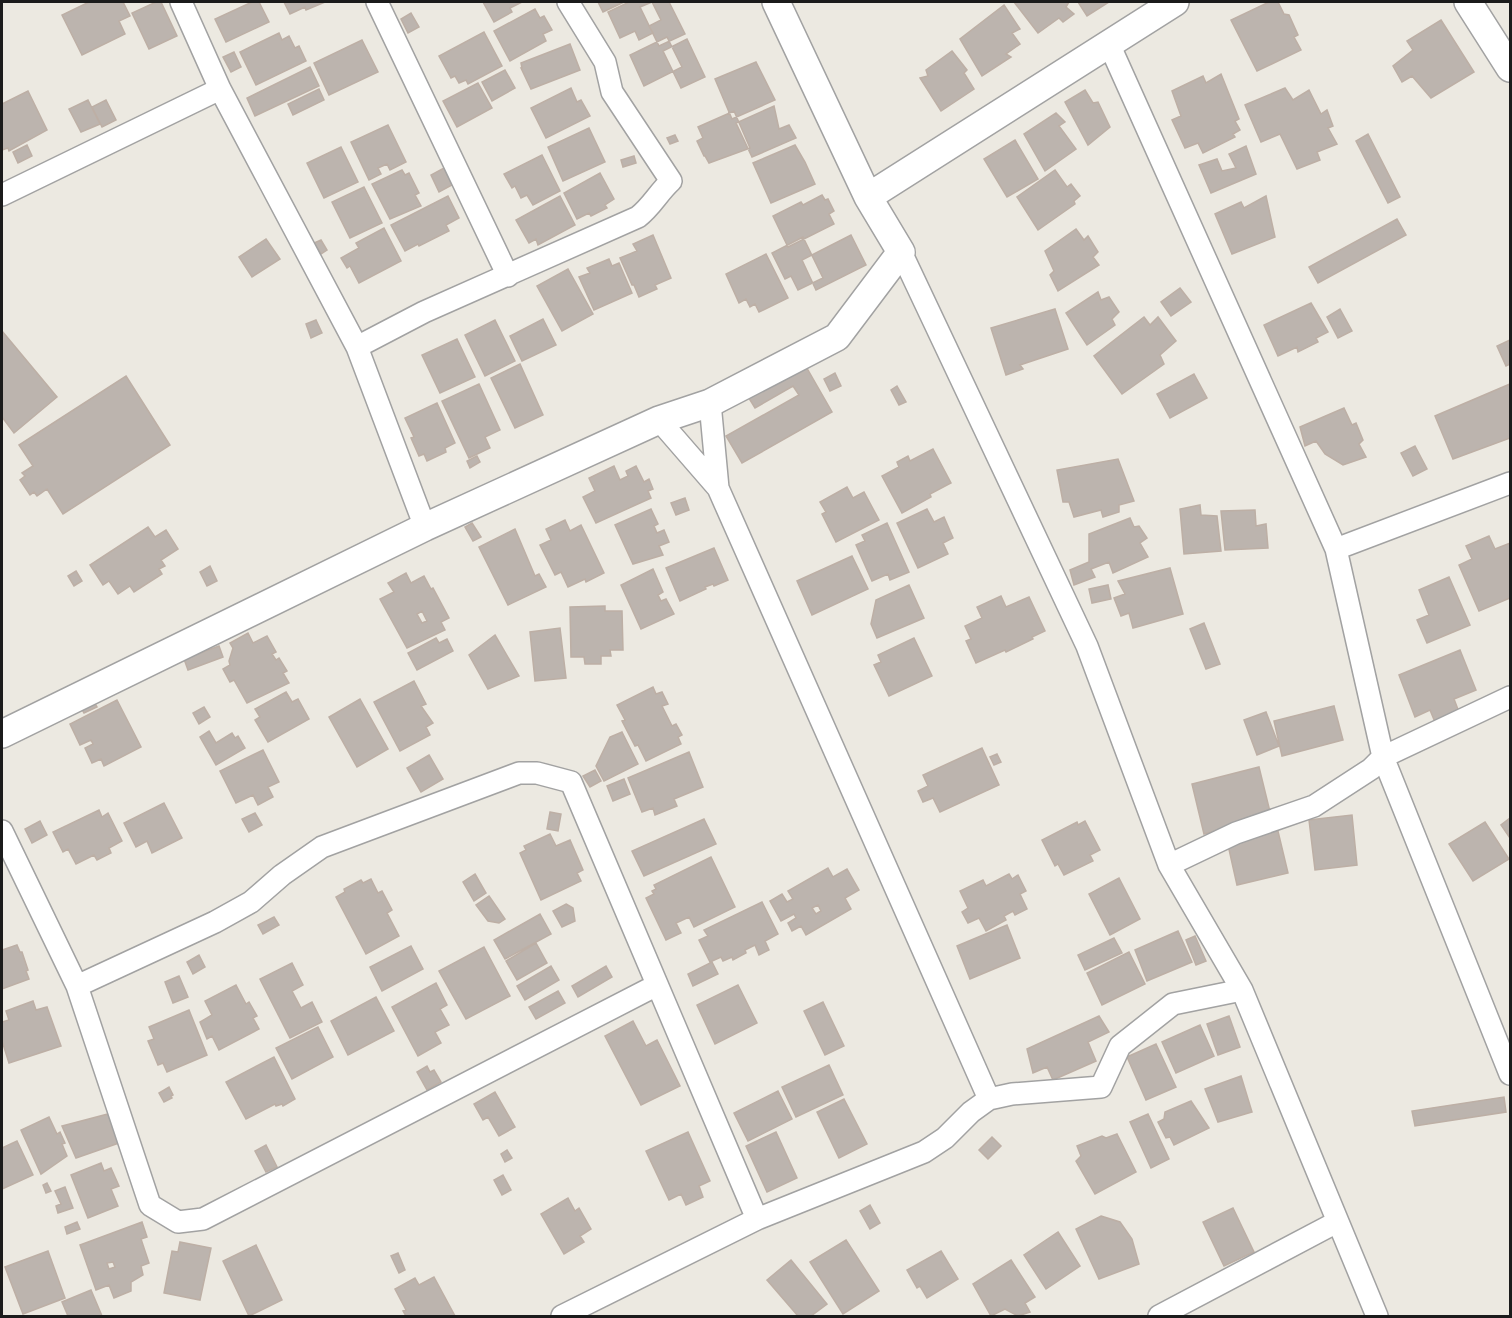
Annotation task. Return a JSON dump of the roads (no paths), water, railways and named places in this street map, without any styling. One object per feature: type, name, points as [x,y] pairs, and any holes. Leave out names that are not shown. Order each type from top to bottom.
[{"type":"street","points":[[181,2],[220,89],[357,347],[425,527]]},
{"type":"street","points":[[377,2],[508,276]]},
{"type":"street","points":[[357,347],[424,312],[638,217],[652,206],[658,194],[671,181],[612,92],[604,62],[568,2]]},
{"type":"street","points":[[776,2],[868,197],[901,252],[1087,646],[1169,865],[1242,990],[1377,1317]]},
{"type":"street","points":[[1468,2],[1510,68]]},
{"type":"street","points":[[868,197],[1109,44],[1167,4]]},
{"type":"street","points":[[1109,44],[1336,549],[1383,757],[1510,1074]]},
{"type":"street","points":[[2,195],[220,89]]},
{"type":"street","points":[[2,734],[425,527],[659,420],[710,403],[837,337],[901,252]]},
{"type":"street","points":[[710,403],[718,488]]},
{"type":"street","points":[[659,420],[718,488],[989,1099]]},
{"type":"street","points":[[1336,549],[1510,483]]},
{"type":"street","points":[[1169,865],[1236,833],[1314,806],[1371,769],[1383,757],[1510,698]]},
{"type":"street","points":[[77,986],[252,902],[282,875],[322,847],[519,773],[537,773],[571,782],[757,1219]]},
{"type":"street","points":[[2,831],[77,986],[150,1205],[178,1222],[203,1219],[657,985]]},
{"type":"street","points":[[562,1317],[757,1219],[924,1152],[945,1138],[971,1112],[989,1099],[1012,1094],[1101,1087],[1120,1046],[1173,1004],[1242,990]]},
{"type":"street","points":[[1159,1317],[1337,1222]]}]
